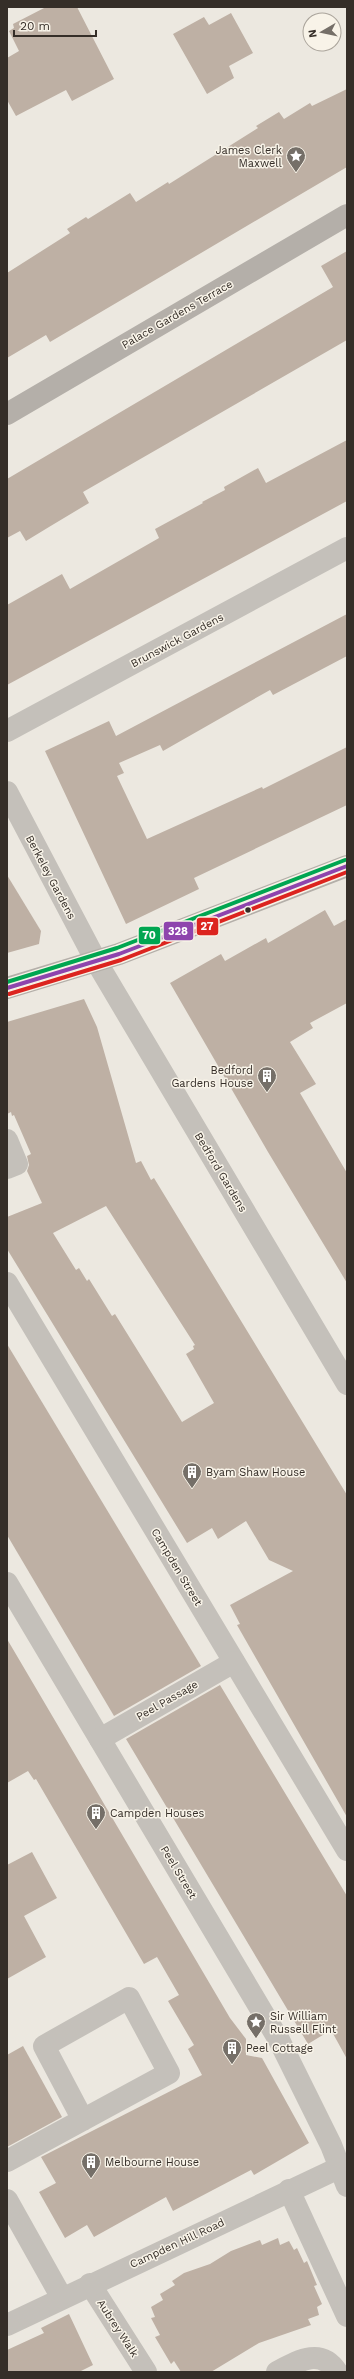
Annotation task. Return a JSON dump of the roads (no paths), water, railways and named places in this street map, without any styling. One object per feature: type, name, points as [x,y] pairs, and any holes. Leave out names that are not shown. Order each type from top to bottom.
[{"type":"main road","name":"Palace Gardens Terrace","points":[[7,414],[347,215]]},
{"type":"main road","points":[[7,988],[119,954],[347,866]]},
{"type":"street","name":"Brunswick Gardens","points":[[7,731],[347,548]]},
{"type":"street","name":"Berkeley Gardens","points":[[7,792],[96,961]]},
{"type":"street","name":"Bedford Gardens","points":[[96,961],[347,1384]]},
{"type":"street","points":[[7,1140],[17,1164],[7,1168]]},
{"type":"street","name":"Campden Street","points":[[7,1283],[347,1850]]},
{"type":"street","name":"Peel Street","points":[[7,1583],[279,2040],[345,2172]]},
{"type":"street","name":"Peel Passage","points":[[100,1739],[234,1662]]},
{"type":"street","points":[[7,2161],[83,2120],[169,2073],[129,1998],[44,2046],[83,2120]]},
{"type":"street","name":"Campden Hill Road","points":[[7,2325],[289,2190],[345,2172]]},
{"type":"street","points":[[289,2190],[347,2316]]},
{"type":"street","points":[[7,2200],[62,2298]]},
{"type":"street","name":"Aubrey Walk","points":[[90,2284],[146,2372]]},
{"type":"street","points":[[277,2372],[300,2359],[313,2356],[322,2358],[333,2366],[337,2372]]},
{"type":"place","name":"James Clerk Maxwell","points":[[296,173]]},
{"type":"place","name":"Bedford Gardens House","points":[[267,1093]]},
{"type":"place","name":"Byam Shaw House","points":[[192,1489]]},
{"type":"place","name":"Campden Houses","points":[[96,1830]]},
{"type":"place","name":"Sir William Russell Flint","points":[[256,2039]]},
{"type":"place","name":"Peel Cottage","points":[[232,2065]]},
{"type":"place","name":"Melbourne House","points":[[91,2179]]}]
